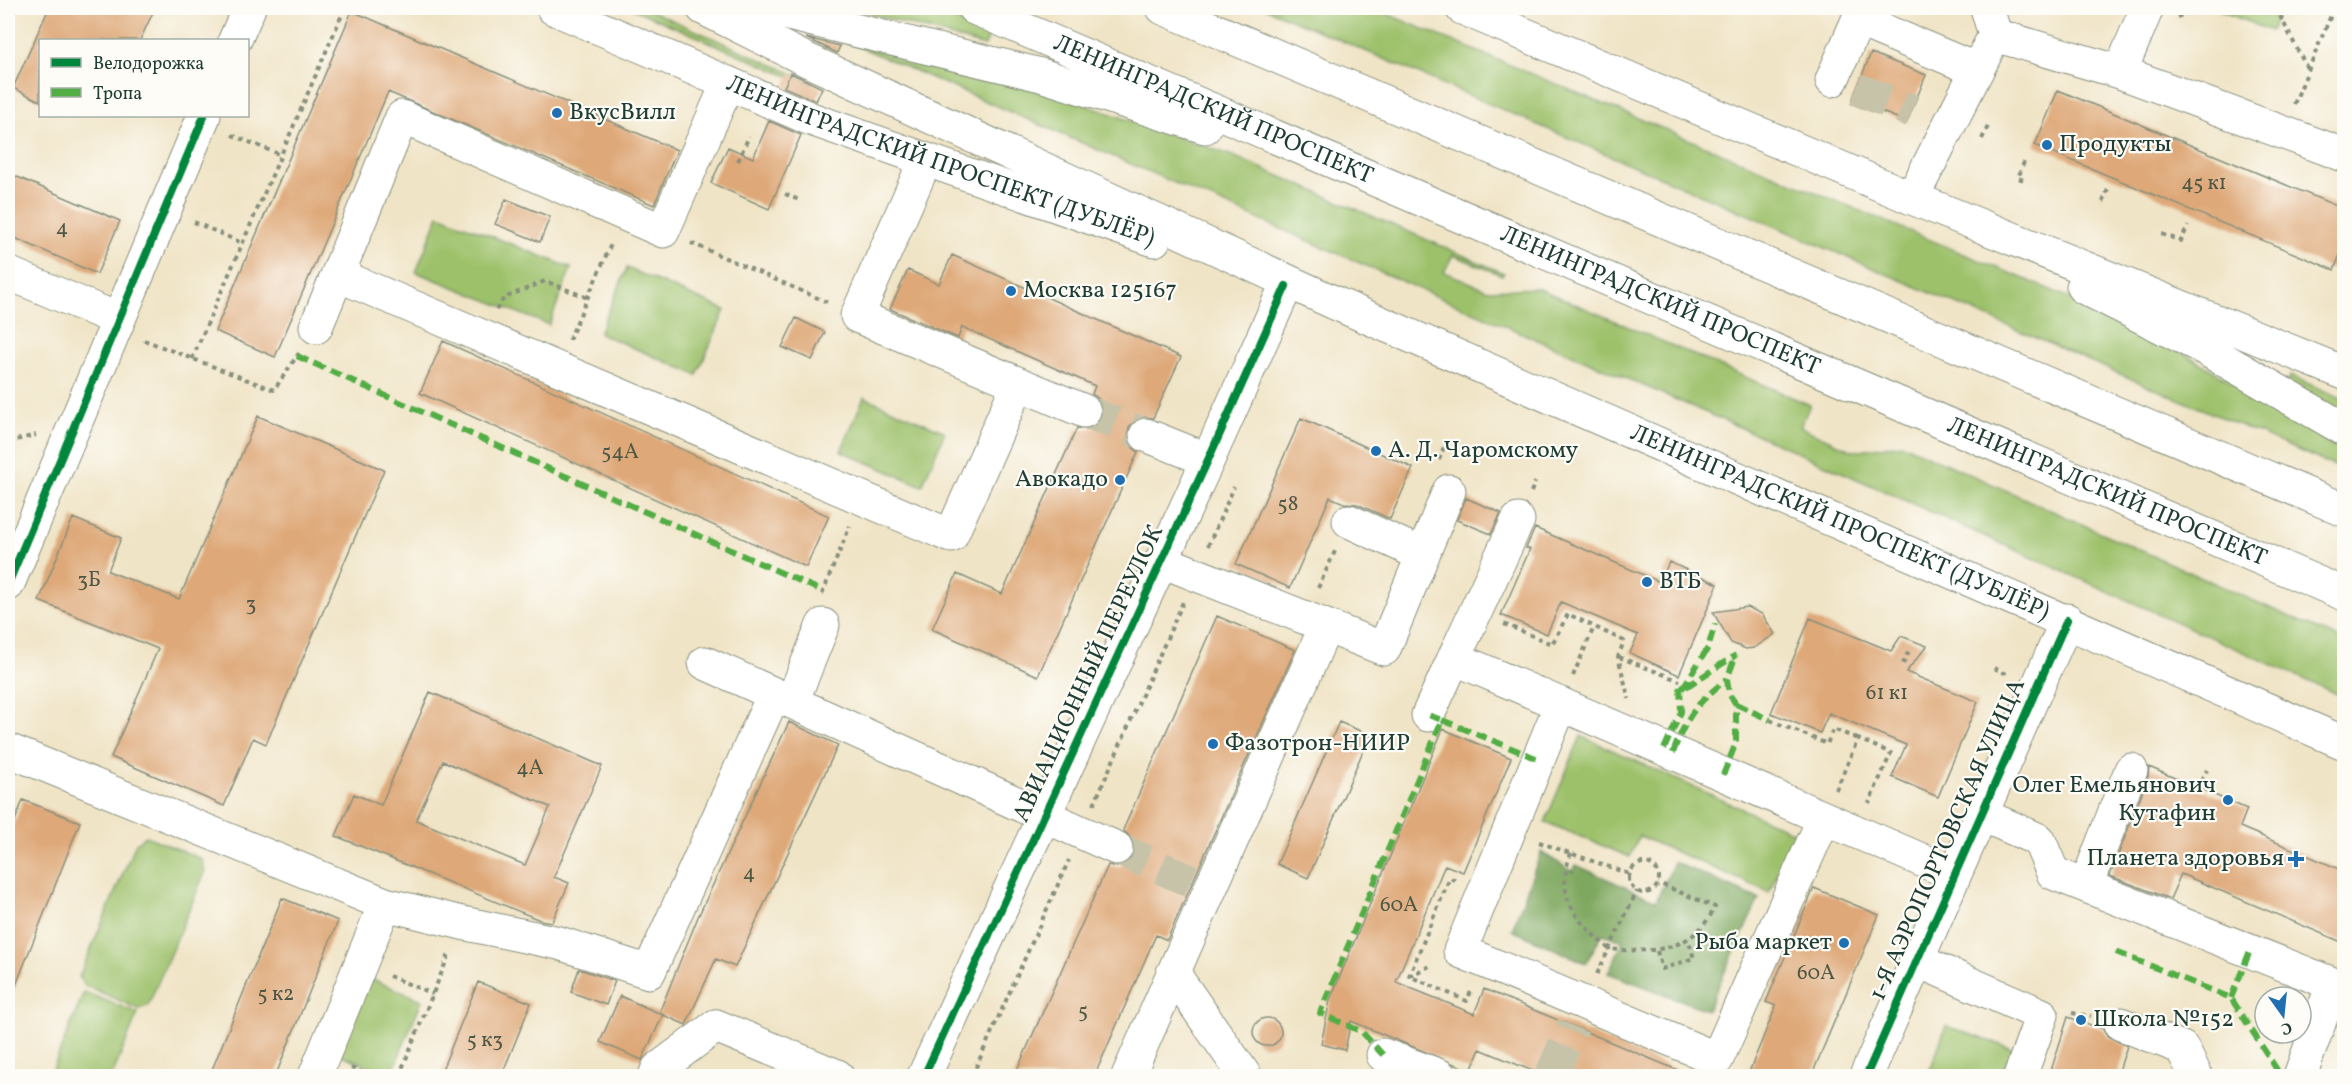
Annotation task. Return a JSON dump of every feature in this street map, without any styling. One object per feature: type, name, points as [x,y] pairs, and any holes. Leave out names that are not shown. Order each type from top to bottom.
[{"type":"main road","points":[[235,39],[249,8]]},
{"type":"main road","name":"ЛЕНИНГРАДСКИЙ ПРОСПЕКТ (ДУБЛЁР)","points":[[552,8],[811,119],[925,161],[1335,303]]},
{"type":"main road","name":"ЛЕНИНГРАДСКИЙ ПРОСПЕКТ (ДУБЛЁР)","points":[[703,8],[807,60],[1335,303],[2067,620],[2344,743]]},
{"type":"main road","points":[[763,8],[1041,75],[1379,181]]},
{"type":"main road","name":"ЛЕНИНГРАДСКИЙ ПРОСПЕКТ","points":[[974,8],[2344,594]]},
{"type":"main road","points":[[1162,8],[2344,510]]},
{"type":"main road","points":[[1462,8],[1927,204],[2344,373]]},
{"type":"main road","points":[[2120,72],[2147,8]]},
{"type":"main road","points":[[1832,80],[1858,20],[1977,70]]},
{"type":"main road","points":[[1927,204],[1977,70],[1991,21],[2120,72],[2344,155]]},
{"type":"main road","points":[[316,327],[402,117],[663,231],[728,83]]},
{"type":"main road","points":[[8,584],[204,117]]},
{"type":"main road","points":[[925,161],[857,316],[1084,411]]},
{"type":"main road","points":[[1927,204],[2099,296],[2202,347],[2344,429]]},
{"type":"main road","points":[[8,273],[117,320]]},
{"type":"main road","points":[[338,275],[951,536],[1018,384]]},
{"type":"main road","name":"АВИАЦИОННЫЙ ПЕРЕУЛОК","points":[[924,1077],[1286,286]]},
{"type":"main road","points":[[1146,435],[1208,460]]},
{"type":"main road","points":[[1162,561],[1384,649],[1449,491]]},
{"type":"main road","points":[[1428,715],[1518,520]]},
{"type":"main road","points":[[1349,521],[1423,555]]},
{"type":"main road","name":"1-Я АЭРОПОРТОВСКАЯ УЛИЦА","points":[[1866,1077],[2067,620]]},
{"type":"main road","points":[[1128,1077],[1173,973],[1203,886],[1315,622]]},
{"type":"main road","points":[[8,750],[385,904],[559,943],[649,972],[783,698],[823,625]]},
{"type":"main road","points":[[1454,658],[1954,874]]},
{"type":"main road","points":[[705,663],[1116,848]]},
{"type":"main road","points":[[1561,704],[1460,951],[1578,1014],[1717,1059],[1824,818]]},
{"type":"main road","points":[[2086,886],[2131,770]]},
{"type":"main road","points":[[1980,814],[2039,840],[2053,873],[2333,984],[2300,1077]]},
{"type":"main road","points":[[315,1077],[385,904]]},
{"type":"main road","points":[[1916,960],[2042,1015],[2020,1077]]},
{"type":"main road","points":[[1173,973],[1245,1077]]},
{"type":"main road","points":[[2121,1024],[2182,1048],[2196,1077]]},
{"type":"main road","points":[[655,1077],[658,1069],[716,1026],[837,1077]]},
{"type":"main road","points":[[1383,1055],[1440,1077]]},
{"type":"path","points":[[192,359],[345,8]]},
{"type":"path","points":[[2276,8],[2308,70]]},
{"type":"path","points":[[2284,131],[2334,8]]},
{"type":"path","points":[[232,135],[281,155]]},
{"type":"path","points":[[738,161],[749,136]]},
{"type":"path","points":[[2024,162],[2018,178],[2027,182]]},
{"type":"path","points":[[2103,202],[2108,189]]},
{"type":"path","points":[[785,194],[799,200]]},
{"type":"path","points":[[556,368],[625,214]]},
{"type":"path","points":[[194,222],[242,243]]},
{"type":"path","points":[[2162,234],[2181,241],[2188,226]]},
{"type":"path","points":[[663,231],[857,316]]},
{"type":"path","points":[[481,336],[504,298],[545,281],[588,298]]},
{"type":"path","points":[[143,340],[274,390],[316,327]]},
{"type":"path","points":[[972,1077],[1237,481]]},
{"type":"path","points":[[823,625],[822,591],[862,498]]},
{"type":"path","points":[[1315,622],[1349,521]]},
{"type":"path","points":[[1476,612],[1552,644],[1568,614],[1624,641],[1618,657],[1638,738]]},
{"type":"path","points":[[1561,704],[1594,627]]},
{"type":"path","points":[[1903,664],[1910,648]]},
{"type":"path","points":[[1618,657],[1680,681]]},
{"type":"path","points":[[1770,720],[1827,744],[1833,729],[1890,753],[1857,832]]},
{"type":"path","points":[[1824,818],[1858,739]]},
{"type":"path","points":[[2198,788],[2206,770]]},
{"type":"path","points":[[1510,831],[1629,874]]},
{"type":"path","points":[[1571,853],[1563,872],[1565,893],[1575,915],[1609,949],[1657,951],[1688,939],[1705,926],[1715,907],[1658,883]]},
{"type":"path","points":[[1648,862],[1659,873],[1658,883],[1647,893],[1637,891],[1630,885],[1629,874],[1638,863],[1648,862]]},
{"type":"path","points":[[1578,1014],[1637,891]]},
{"type":"path","points":[[399,1077],[462,923]]},
{"type":"path","points":[[1657,951],[1662,969],[1694,958],[1688,939]]},
{"type":"path","points":[[360,965],[433,994]]},
{"type":"path","points":[[2042,1015],[2069,1013],[2121,1024]]},
{"type":"green space","points":[[631,8],[645,8],[812,82],[811,86]]},
{"type":"green space","points":[[850,8],[927,8],[990,34],[985,46]]},
{"type":"green space","points":[[1265,8],[1373,8],[2094,308],[2196,360],[2344,452],[2344,470]]},
{"type":"green space","points":[[2222,8],[2280,8],[2271,31],[2221,11]]},
{"type":"green space","points":[[846,41],[1065,98],[1233,156],[1504,273],[1502,275],[1453,255],[1444,272],[1488,290],[1538,288],[1810,405],[1800,427],[1853,451],[1902,444],[2344,641],[2344,697],[1790,449]]},
{"type":"green space","points":[[439,215],[571,268],[549,325],[416,272]]},
{"type":"green space","points":[[627,268],[725,310],[697,375],[599,333]]},
{"type":"green space","points":[[2290,376],[2344,399],[2344,416],[2287,383]]},
{"type":"green space","points":[[864,397],[945,432],[922,486],[841,451]]},
{"type":"green space","points":[[1581,736],[1795,833],[1769,892],[1639,836],[1630,857],[1545,822]]},
{"type":"green space","points":[[146,836],[202,859],[205,872],[148,1006],[138,1009],[84,985],[79,977],[136,843]]},
{"type":"green space","points":[[1541,852],[1573,872],[1576,865],[1656,901],[1674,862],[1759,899],[1707,1010],[1608,973],[1623,941],[1602,934],[1586,963],[1512,930]]},
{"type":"green space","points":[[364,976],[422,1000],[391,1075],[334,1052]]},
{"type":"green space","points":[[84,992],[138,1013],[112,1076],[50,1076]]},
{"type":"green space","points":[[1946,1026],[2019,1051],[2010,1076],[1928,1076]]},
{"type":"building","points":[[49,8],[155,8],[140,39],[39,39],[39,101],[13,88]]},
{"type":"building","points":[[352,11],[677,150],[654,205],[388,92],[275,357],[215,331]]},
{"type":"building","points":[[806,38],[840,46],[837,53]]},
{"type":"building","points":[[1871,53],[1926,75],[1907,122],[1852,100]]},
{"type":"building","points":[[791,73],[822,88],[816,101],[784,87]]},
{"type":"building","points":[[2058,90],[2344,209],[2344,245],[2334,270],[2035,145]]},
{"type":"building","points":[[769,121],[801,135],[769,209],[711,183],[728,147],[753,158]]},
{"type":"building","points":[[8,173],[120,221],[97,274],[8,235]]},
{"type":"building","points":[[506,199],[550,217],[540,242],[495,224]]},
{"type":"building","points":[[952,255],[1181,357],[1153,418],[1143,417],[1134,421],[1129,427],[1128,438],[1132,447],[1138,452],[1038,676],[932,629],[957,574],[1002,594],[1077,428],[1087,429],[1096,426],[1101,418],[1102,408],[1099,399],[1092,394],[1095,386],[962,327],[958,338],[890,309],[908,270],[939,284]]},
{"type":"building","points":[[796,318],[825,332],[812,360],[782,347]]},
{"type":"building","points":[[443,341],[829,516],[806,567],[420,393]]},
{"type":"building","points":[[258,416],[384,470],[266,744],[253,738],[224,806],[111,757],[158,649],[39,601],[73,518],[121,538],[108,571],[179,599]]},
{"type":"building","points":[[1301,418],[1413,468],[1390,519],[1357,504],[1344,503],[1330,497],[1290,588],[1236,564]]},
{"type":"building","points":[[1466,498],[1501,513],[1491,534],[1457,520]]},
{"type":"building","points":[[1535,528],[1660,582],[1669,562],[1718,584],[1679,675],[1630,653],[1638,635],[1561,602],[1547,634],[1501,615],[1530,549],[1526,548]]},
{"type":"building","points":[[1747,607],[1762,614],[1775,634],[1754,648],[1746,649],[1731,643],[1713,612]]},
{"type":"building","points":[[1217,616],[1295,650],[1167,940],[1156,935],[1094,1077],[1014,1077],[1108,865],[1117,867],[1126,863],[1133,855],[1135,847],[1131,838],[1123,830]]},
{"type":"building","points":[[1810,618],[1891,651],[1901,636],[1927,646],[1906,672],[1978,702],[1938,797],[1892,777],[1906,745],[1829,713],[1820,733],[1771,713]]},
{"type":"building","points":[[430,692],[602,766],[554,877],[569,883],[552,922],[540,920],[336,836],[354,794],[381,805]],"holes":[[[443,761],[550,807],[525,865],[416,820]]]},
{"type":"building","points":[[789,722],[838,745],[735,967],[716,959],[686,1025],[659,1013],[698,917]]},
{"type":"building","points":[[1339,722],[1370,735],[1308,878],[1277,864]]},
{"type":"building","points":[[1443,729],[1511,758],[1463,872],[1445,865],[1396,982],[1474,1014],[1484,989],[1694,1077],[1547,1077],[1480,1049],[1471,1071],[1351,1021],[1345,1050],[1321,1044],[1330,1000]]},
{"type":"building","points":[[2149,767],[2247,809],[2240,827],[2344,871],[2344,943],[2181,874],[2170,899],[2110,876],[2148,777]]},
{"type":"building","points":[[23,800],[80,822],[9,1003],[8,839]]},
{"type":"building","points":[[1814,888],[1879,915],[1811,1077],[1747,1077],[1776,1006],[1766,1002]]},
{"type":"building","points":[[282,898],[338,921],[275,1077],[209,1077]]},
{"type":"building","points":[[579,969],[615,981],[606,1005],[571,992]]},
{"type":"building","points":[[478,982],[531,1003],[501,1077],[439,1077]]},
{"type":"building","points":[[620,996],[663,1015],[642,1060],[600,1042]]},
{"type":"building","points":[[2068,1017],[2103,1029],[2107,1036],[2127,1046],[2117,1077],[2049,1077]]},
{"type":"building","points":[[1267,1018],[1277,1022],[1281,1032],[1277,1042],[1267,1046],[1257,1042],[1253,1032],[1257,1022]]},
{"type":"tunnel","points":[[1856,89],[1912,111]]},
{"type":"tunnel","points":[[1084,411],[1146,435]]},
{"type":"tunnel","points":[[1116,848],[1195,883]]},
{"type":"tunnel","points":[[1551,1076],[1573,1026]]},
{"type":"marked path","points":[[297,356],[822,591]]},
{"type":"marked path","points":[[1682,689],[1708,648],[1715,624]]},
{"type":"marked path","points":[[1686,687],[1736,655]]},
{"type":"marked path","points":[[1723,775],[1736,743],[1736,704],[1729,694],[1727,679],[1736,655]]},
{"type":"marked path","points":[[1673,753],[1688,719],[1700,703],[1727,679]]},
{"type":"marked path","points":[[1664,749],[1681,712],[1680,684]]},
{"type":"marked path","points":[[1736,704],[1770,720]]},
{"type":"marked path","points":[[1383,1055],[1362,1032],[1320,1013],[1442,720],[1428,715]]},
{"type":"marked path","points":[[1442,720],[1538,759]]},
{"type":"marked path","points":[[2231,998],[2250,951]]},
{"type":"marked path","points":[[2116,952],[2231,998],[2281,1076]]},
{"type":"cycle path","points":[[8,584],[204,117]]},
{"type":"cycle path","points":[[924,1076],[1286,286]]},
{"type":"cycle path","points":[[1866,1076],[2067,620]]},
{"type":"place","name":"ВкусВилл","points":[[557,113]]},
{"type":"place","name":"Продукты","points":[[2047,145]]},
{"type":"place","name":"Москва 125167","points":[[1011,291]]},
{"type":"place","name":"А. Д. Чаромскому","points":[[1376,451]]},
{"type":"place","name":"Авокадо","points":[[1120,480]]},
{"type":"place","name":"ВТБ","points":[[1647,582]]},
{"type":"place","name":"Фазотрон-НИИР","points":[[1213,744]]},
{"type":"place","name":"Олег Емельянович Кутафин","points":[[2228,800]]},
{"type":"place","name":"Планета здоровья","points":[[2296,859]]},
{"type":"place","name":"Рыба маркет","points":[[1844,943]]},
{"type":"place","name":"Школа №152","points":[[2081,1020]]}]
